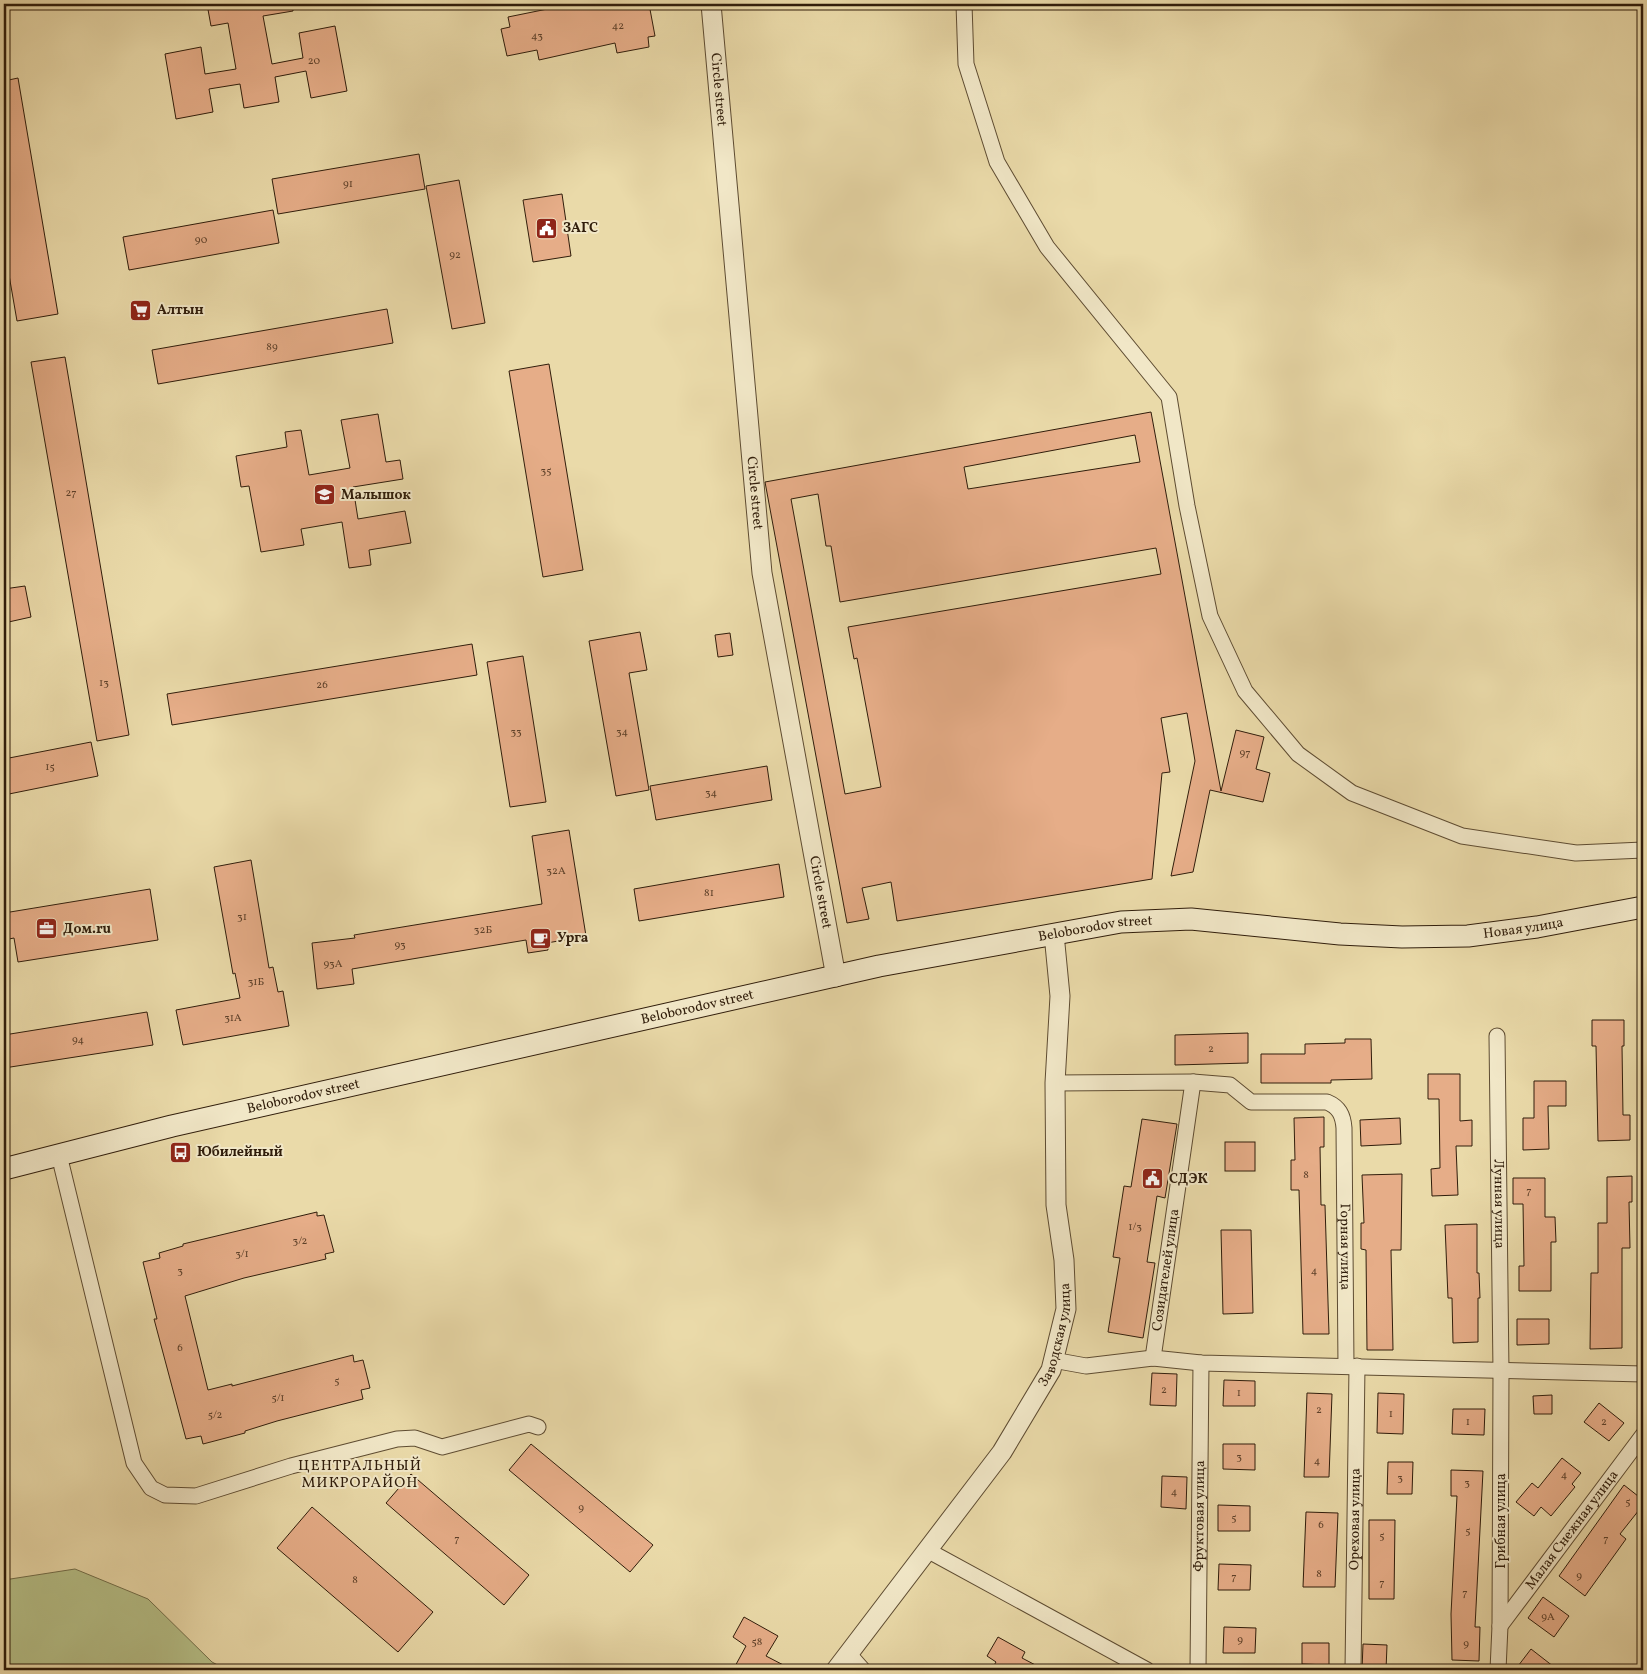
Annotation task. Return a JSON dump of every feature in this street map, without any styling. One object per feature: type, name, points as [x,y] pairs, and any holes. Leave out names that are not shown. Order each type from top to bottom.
[{"type":"main road","name":"Новая улица","points":[[1402,937],[1478,935],[1537,927],[1643,906]]},
{"type":"main road","name":"Beloborodov street","points":[[4,1169],[172,1126],[879,966],[1121,922],[1191,919],[1340,934],[1402,937]]},
{"type":"street","name":"Circle street","points":[[710,4],[762,573],[836,977]]},
{"type":"street","points":[[964,4],[966,64],[997,162],[1047,247],[1169,397],[1187,506],[1210,616],[1245,692],[1298,754],[1352,793],[1462,836],[1576,852],[1643,850]]},
{"type":"street","name":"Заводская улица","points":[[836,1670],[1002,1452],[1051,1370],[1066,1309],[1064,1260],[1056,1205],[1055,1083],[1060,996],[1054,934]]},
{"type":"street","name":"Лунная улица","points":[[1497,1036],[1501,1372]]},
{"type":"street","points":[[1055,1083],[1193,1082]]},
{"type":"street","name":"Горная улица","points":[[1193,1082],[1230,1085],[1251,1102],[1327,1102],[1342,1115],[1352,1366]]},
{"type":"street","name":"Созидателей улица","points":[[1154,1358],[1193,1082]]},
{"type":"street","points":[[59,1156],[134,1463],[151,1488],[165,1495],[196,1496],[291,1466],[405,1437],[442,1447],[529,1424],[538,1427]]},
{"type":"street","points":[[1053,1360],[1086,1366],[1154,1358],[1201,1363],[1352,1366],[1501,1372],[1643,1374]]},
{"type":"street","name":"Фруктовая улица","points":[[1198,1670],[1201,1363]]},
{"type":"street","name":"Ореховая улица","points":[[1352,1366],[1353,1670]]},
{"type":"street","name":"Грибная улица","points":[[1498,1670],[1500,1626],[1501,1372]]},
{"type":"street","name":"Малая Снежная улица","points":[[1500,1626],[1643,1435]]},
{"type":"street","points":[[927,1550],[1147,1670]]},
{"type":"street","points":[[848,1653],[863,1670]]},
{"type":"green space","points":[[75,1569],[148,1599],[212,1662],[227,1670],[4,1670],[4,1580]]},
{"type":"building","points":[[207,4],[293,4],[293,11],[263,16],[272,64],[303,58],[299,33],[335,26],[347,91],[311,98],[306,71],[275,77],[279,102],[244,108],[240,84],[209,89],[213,112],[176,119],[165,54],[201,47],[205,74],[236,69],[228,23],[211,26]]},
{"type":"building","points":[[572,4],[649,4],[655,36],[648,37],[649,47],[617,53],[615,43],[539,60],[537,50],[507,56],[501,29],[510,27],[508,17]]},
{"type":"building","points":[[18,78],[58,314],[17,321],[4,246],[4,81]]},
{"type":"building","points":[[419,154],[425,189],[278,214],[272,179]]},
{"type":"building","points":[[459,180],[485,323],[452,329],[426,186]]},
{"type":"building","name":"ЗАГС","points":[[562,194],[571,256],[533,262],[523,200]]},
{"type":"building","points":[[273,210],[279,243],[129,270],[123,237]]},
{"type":"building","points":[[387,309],[393,343],[158,384],[152,350]]},
{"type":"building","points":[[65,357],[129,735],[97,741],[31,362]]},
{"type":"building","points":[[549,364],[583,570],[543,577],[509,371]]},
{"type":"building","points":[[1151,412],[1221,791],[1236,730],[1264,737],[1256,769],[1270,773],[1263,802],[1210,790],[1193,872],[1171,876],[1195,761],[1187,713],[1161,718],[1170,772],[1162,773],[1152,879],[897,921],[891,882],[862,888],[869,919],[847,923],[765,482]],"holes":[[[1135,435],[1140,462],[968,489],[964,467]],[[818,494],[826,546],[831,546],[840,602],[1156,548],[1161,574],[848,627],[854,659],[857,658],[881,787],[845,794],[791,499]]]},
{"type":"building","name":"Малышок","points":[[378,414],[386,462],[400,460],[403,479],[353,487],[358,519],[405,511],[411,543],[369,550],[371,565],[349,568],[342,522],[301,529],[304,545],[261,552],[249,486],[241,487],[236,456],[287,447],[285,432],[301,430],[309,475],[350,468],[341,420]]},
{"type":"building","points":[[25,586],[31,617],[4,623],[4,589]]},
{"type":"building","points":[[640,632],[647,670],[629,673],[649,790],[616,796],[589,641]]},
{"type":"building","points":[[730,633],[733,655],[718,657],[715,635]]},
{"type":"building","points":[[472,644],[477,675],[172,725],[167,694]]},
{"type":"building","points":[[523,656],[546,802],[510,807],[487,662]]},
{"type":"building","points":[[91,742],[98,776],[4,795],[4,759]]},
{"type":"building","points":[[767,766],[772,800],[656,820],[650,786]]},
{"type":"building","points":[[569,830],[586,936],[547,943],[548,950],[528,953],[526,940],[352,969],[354,984],[317,989],[312,943],[355,938],[354,935],[542,904],[532,836]]},
{"type":"building","points":[[251,860],[269,968],[273,967],[278,992],[283,991],[289,1026],[183,1045],[176,1010],[240,998],[235,973],[233,974],[214,867]]},
{"type":"building","points":[[779,864],[784,897],[639,921],[634,889]]},
{"type":"building","points":[[150,889],[158,940],[18,962],[14,938],[4,940],[4,913]]},
{"type":"building","points":[[147,1012],[153,1045],[4,1068],[4,1035]]},
{"type":"building","points":[[1592,1020],[1624,1020],[1624,1046],[1622,1046],[1623,1115],[1630,1115],[1630,1140],[1598,1141],[1596,1046],[1592,1046]]},
{"type":"building","points":[[1248,1033],[1248,1063],[1175,1065],[1175,1035]]},
{"type":"building","points":[[1345,1039],[1371,1039],[1372,1079],[1331,1080],[1331,1083],[1261,1083],[1261,1054],[1305,1054],[1305,1044],[1345,1043]]},
{"type":"building","points":[[1428,1074],[1460,1074],[1460,1121],[1472,1120],[1472,1146],[1456,1146],[1458,1195],[1432,1196],[1431,1169],[1440,1168],[1439,1099],[1428,1099]]},
{"type":"building","points":[[1534,1081],[1566,1081],[1566,1106],[1548,1106],[1549,1149],[1523,1150],[1523,1118],[1534,1118]]},
{"type":"building","points":[[1324,1117],[1324,1147],[1320,1147],[1321,1205],[1325,1205],[1329,1334],[1303,1334],[1299,1190],[1291,1190],[1291,1160],[1295,1160],[1294,1118]]},
{"type":"building","points":[[1400,1118],[1401,1144],[1361,1146],[1360,1120]]},
{"type":"building","points":[[1142,1119],[1177,1124],[1165,1198],[1157,1196],[1147,1262],[1155,1263],[1143,1338],[1108,1332],[1120,1258],[1113,1257],[1124,1186],[1131,1187]]},
{"type":"building","points":[[1225,1142],[1255,1142],[1255,1171],[1225,1171]]},
{"type":"building","points":[[1402,1174],[1401,1250],[1391,1250],[1393,1350],[1367,1350],[1366,1250],[1361,1249],[1361,1223],[1364,1223],[1362,1175]]},
{"type":"building","points":[[1632,1176],[1632,1202],[1629,1202],[1630,1248],[1622,1248],[1622,1348],[1590,1349],[1591,1273],[1598,1273],[1598,1223],[1607,1223],[1607,1177]]},
{"type":"building","points":[[1513,1178],[1545,1178],[1545,1217],[1555,1217],[1556,1242],[1551,1242],[1551,1291],[1519,1291],[1519,1266],[1524,1266],[1523,1204],[1513,1204]]},
{"type":"building","points":[[317,1212],[317,1216],[324,1215],[334,1252],[325,1254],[326,1259],[244,1278],[185,1296],[208,1390],[232,1384],[232,1386],[353,1355],[354,1362],[363,1360],[370,1388],[361,1390],[363,1399],[277,1421],[245,1431],[245,1433],[203,1444],[201,1436],[186,1439],[154,1319],[157,1319],[143,1262],[160,1258],[159,1253],[183,1246],[183,1244]]},
{"type":"building","points":[[1477,1224],[1477,1273],[1479,1273],[1480,1298],[1478,1298],[1478,1342],[1453,1343],[1452,1298],[1448,1298],[1445,1225]]},
{"type":"building","points":[[1221,1230],[1251,1230],[1253,1313],[1223,1314]]},
{"type":"building","points":[[1517,1319],[1549,1319],[1549,1344],[1517,1345]]},
{"type":"building","points":[[1152,1373],[1177,1374],[1176,1406],[1150,1405]]},
{"type":"building","points":[[1224,1380],[1255,1381],[1255,1406],[1223,1406]]},
{"type":"building","points":[[1307,1393],[1332,1394],[1329,1477],[1304,1477]]},
{"type":"building","points":[[1378,1393],[1404,1394],[1403,1434],[1377,1433]]},
{"type":"building","points":[[1552,1395],[1552,1414],[1534,1414],[1533,1396]]},
{"type":"building","points":[[1599,1403],[1624,1423],[1609,1441],[1584,1422]]},
{"type":"building","points":[[1453,1409],[1485,1409],[1484,1435],[1452,1434]]},
{"type":"building","points":[[531,1444],[653,1545],[630,1572],[509,1470]]},
{"type":"building","points":[[1223,1444],[1255,1444],[1255,1470],[1223,1469]]},
{"type":"building","points":[[1562,1458],[1581,1473],[1572,1484],[1575,1487],[1551,1516],[1541,1507],[1534,1516],[1516,1502],[1532,1483],[1538,1488]]},
{"type":"building","points":[[1388,1462],[1413,1462],[1412,1494],[1387,1494]]},
{"type":"building","points":[[1451,1470],[1483,1471],[1475,1627],[1480,1627],[1479,1661],[1452,1660],[1451,1614],[1457,1496],[1451,1496]]},
{"type":"building","points":[[411,1474],[529,1575],[504,1605],[386,1503]]},
{"type":"building","points":[[1162,1476],[1187,1477],[1186,1509],[1161,1507]]},
{"type":"building","points":[[1624,1485],[1643,1500],[1643,1505],[1620,1534],[1626,1539],[1585,1596],[1559,1576]]},
{"type":"building","points":[[1218,1505],[1250,1506],[1250,1531],[1218,1531]]},
{"type":"building","points":[[312,1507],[433,1612],[398,1652],[277,1548]]},
{"type":"building","points":[[1306,1512],[1338,1513],[1335,1587],[1303,1587]]},
{"type":"building","points":[[1369,1520],[1395,1520],[1394,1599],[1369,1599]]},
{"type":"building","points":[[1219,1564],[1251,1565],[1250,1590],[1218,1590]]},
{"type":"building","points":[[1543,1597],[1569,1616],[1554,1637],[1528,1618]]},
{"type":"building","points":[[744,1617],[778,1636],[766,1656],[793,1670],[733,1670],[746,1646],[733,1637]]},
{"type":"building","points":[[1224,1627],[1256,1628],[1255,1653],[1223,1653]]},
{"type":"building","points":[[998,1637],[1025,1652],[1022,1658],[1045,1670],[991,1670],[996,1662],[987,1656]]},
{"type":"building","points":[[1302,1643],[1329,1643],[1329,1665],[1302,1664]]},
{"type":"building","points":[[1363,1644],[1387,1645],[1386,1670],[1362,1670]]},
{"type":"building","points":[[1531,1649],[1558,1670],[1515,1670]]},
{"type":"place","name":"ЗАГС","points":[[547,228]]},
{"type":"place","name":"Алтын","points":[[141,310]]},
{"type":"place","name":"Малышок","points":[[325,495]]},
{"type":"place","name":"Дом.ru","points":[[47,929]]},
{"type":"place","name":"Урга","points":[[541,938]]},
{"type":"place","name":"Юбилейный","points":[[181,1152]]},
{"type":"place","name":"СДЭК","points":[[1153,1179]]},
{"type":"district","name":"ЦЕНТРАЛЬНЫЙ МИКРОРАЙОН","points":[[360,1474]]}]
